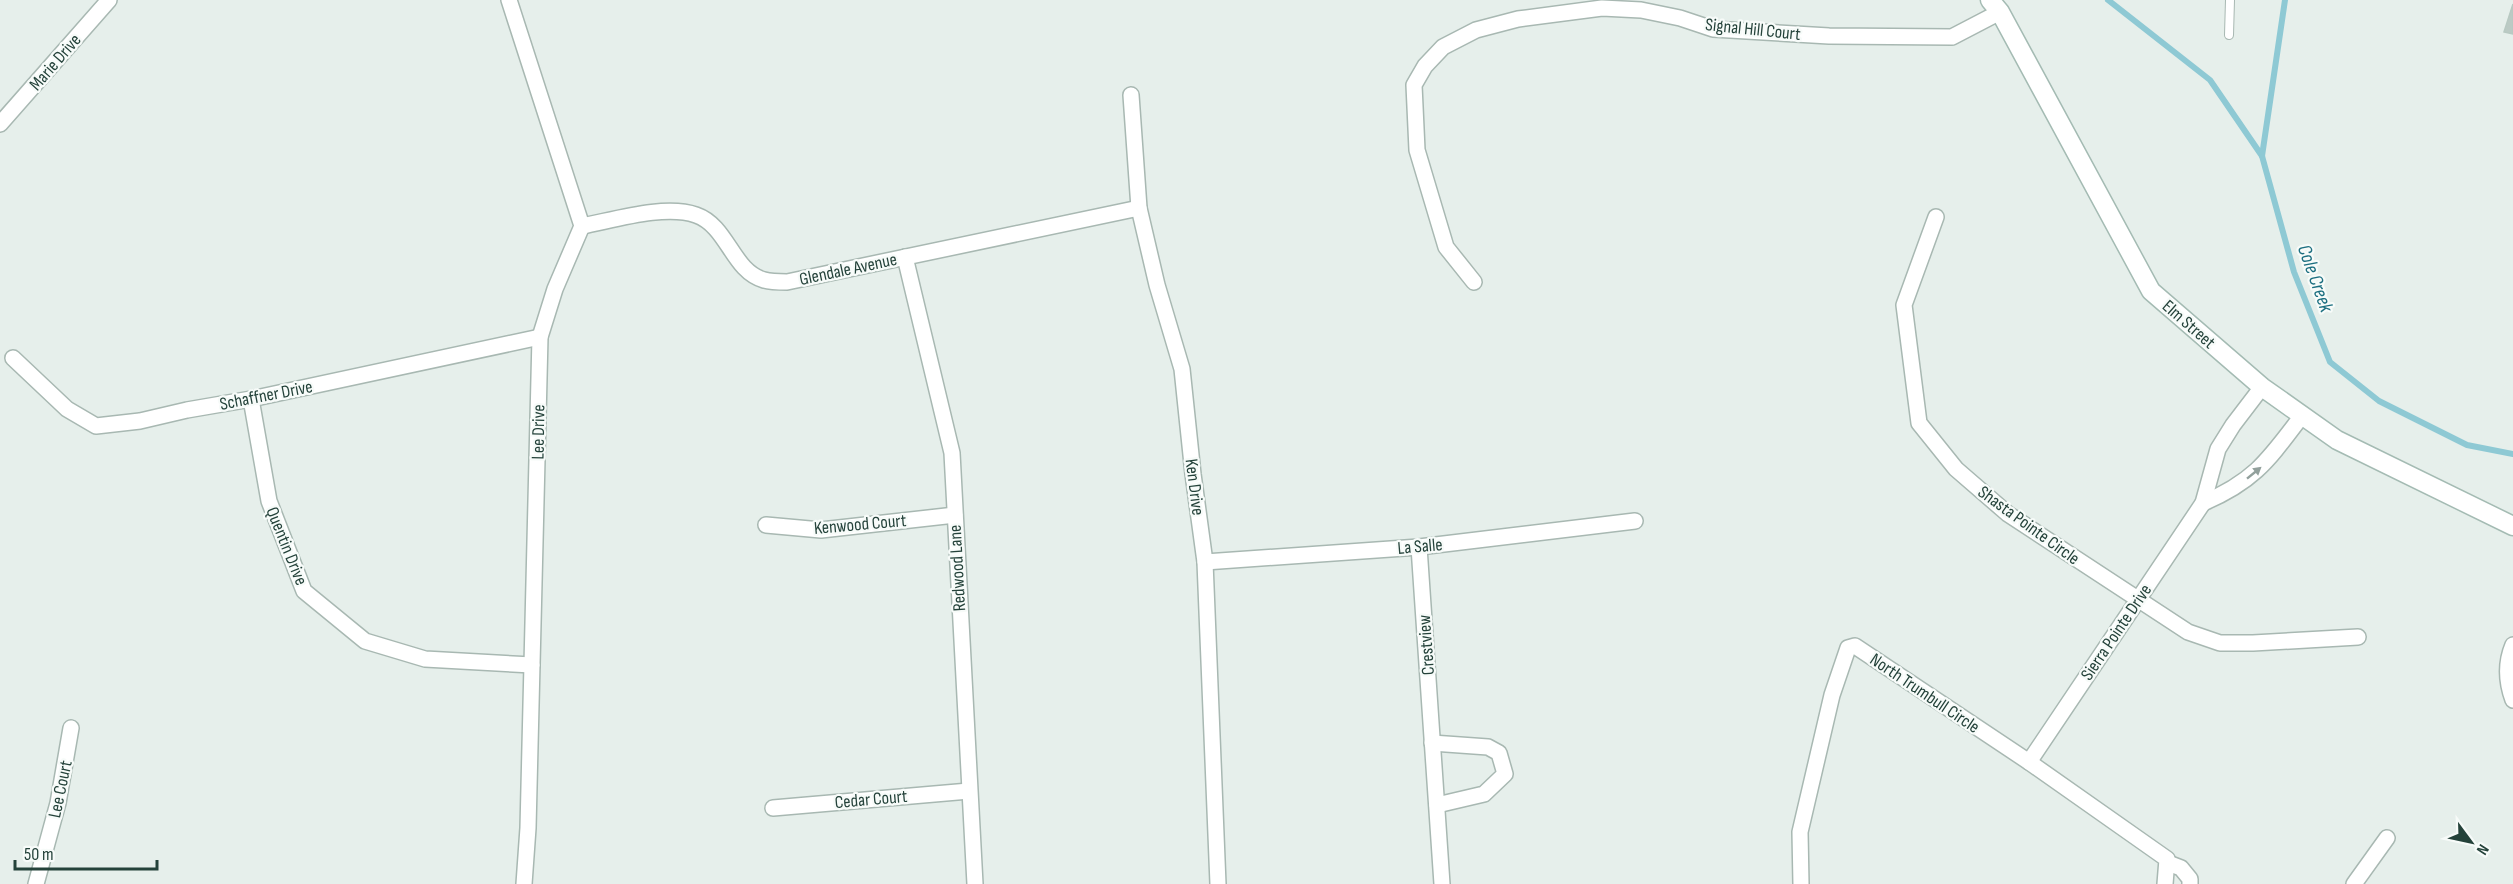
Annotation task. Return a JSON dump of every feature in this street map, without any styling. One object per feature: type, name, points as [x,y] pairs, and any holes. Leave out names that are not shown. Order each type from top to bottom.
[{"type":"main road","name":"Elm Street","points":[[1995,6],[2151,291],[2262,387],[2301,417],[2337,440],[2513,526]]},
{"type":"street","name":"Marie Drive","points":[[0,124],[109,0]]},
{"type":"street","points":[[509,0],[582,226]]},
{"type":"street","name":"Signal Hill Court","points":[[1474,282],[1446,247],[1417,150],[1414,85],[1425,66],[1443,46],[1476,30],[1518,19],[1602,8],[1641,10],[1680,18],[1713,29],[1840,36],[1952,37],[1995,6]]},
{"type":"street","name":"Ken Drive","points":[[1131,95],[1139,208],[1157,285],[1182,369],[1205,562],[1218,884]]},
{"type":"street","name":"Glendale Avenue","points":[[582,226],[652,213],[684,212],[697,215],[715,226],[745,269],[763,280],[787,282],[1139,208]]},
{"type":"street","name":"Shasta Pointe Circle","points":[[1936,217],[1904,305],[1919,423],[1956,469],[2008,514],[2188,632],[2220,643],[2358,636]]},
{"type":"street","name":"Lee Drive","points":[[524,884],[540,337],[555,289],[582,226]]},
{"type":"street","name":"Redwood Lane","points":[[905,257],[952,453],[975,884]]},
{"type":"street","name":"Schaffner Drive","points":[[13,358],[67,409],[96,426],[140,421],[251,399],[540,337]]},
{"type":"street","name":"Sierra Pointe Drive","points":[[2029,762],[2204,503],[2218,449],[2233,424],[2262,387]]},
{"type":"street","name":"Quentin Drive","points":[[251,399],[269,501],[304,591],[365,641],[425,659],[532,665]]},
{"type":"street","name":"Sierra Pointe Drive","points":[[2204,503],[2238,486],[2257,471],[2271,458],[2301,417]]},
{"type":"street","name":"Kenwood Court","points":[[766,525],[821,530],[955,515]]},
{"type":"street","name":"La Salle","points":[[1205,562],[1419,547],[1635,521]]},
{"type":"street","name":"Crestview","points":[[1419,547],[1442,884]]},
{"type":"street","points":[[2513,645],[2508,659],[2508,686],[2513,700]]},
{"type":"street","name":"North Trumbull Circle","points":[[1802,884],[1800,832],[1832,695],[1848,648],[1851,646],[1855,646],[2029,762],[2167,859],[2168,863],[2181,868],[2190,879],[2190,884]]},
{"type":"street","name":"Lee Court","points":[[36,884],[58,803],[71,728]]},
{"type":"street","points":[[1432,743],[1488,747],[1499,753],[1505,774],[1484,794],[1437,805]]},
{"type":"street","name":"Cedar Court","points":[[773,808],[969,791]]},
{"type":"street","points":[[2354,884],[2387,838]]},
{"type":"street","points":[[2165,884],[2168,863]]},
{"type":"lane","points":[[2229,35],[2230,0]]},
{"type":"building","points":[[2513,4],[2513,34],[2504,32]]},
{"type":"waterway","points":[[2108,0],[2210,80],[2262,156]]},
{"type":"waterway","name":"Cole Creek","points":[[2285,0],[2262,156],[2294,272],[2330,362],[2379,401],[2467,445],[2513,454]]}]
